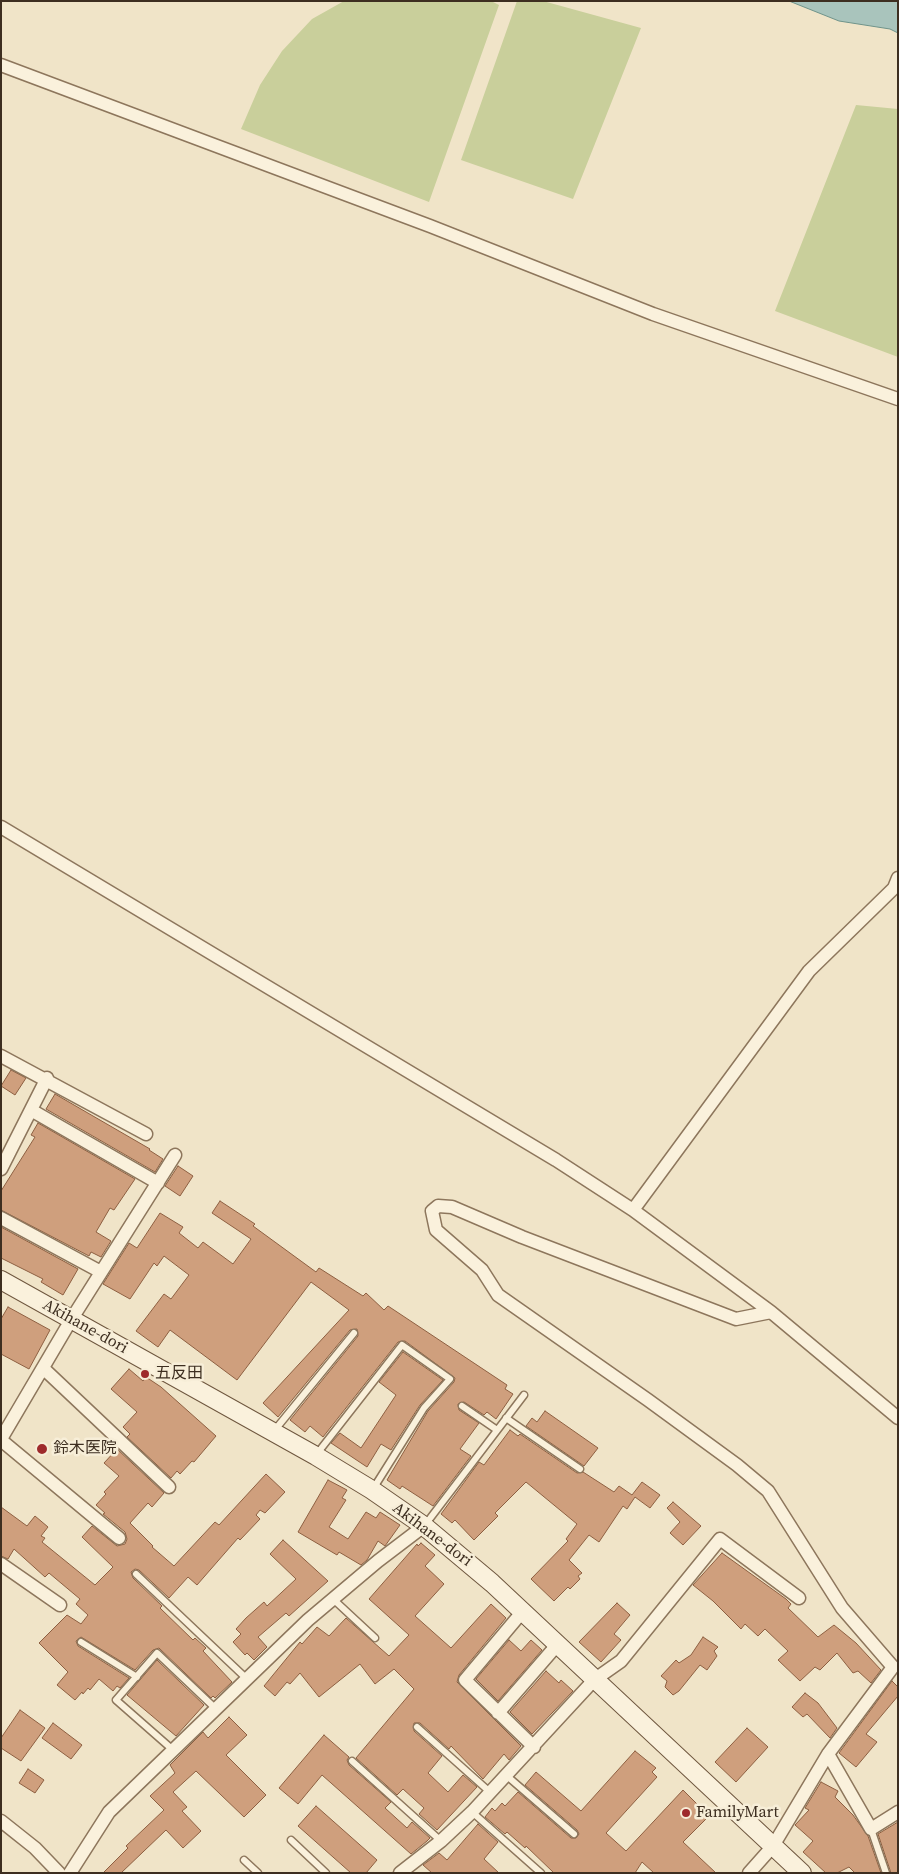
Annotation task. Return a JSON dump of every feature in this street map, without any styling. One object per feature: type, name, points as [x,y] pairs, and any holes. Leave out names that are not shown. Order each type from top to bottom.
[{"type":"street","points":[[1,65],[430,226],[653,314],[898,399]]},
{"type":"street","points":[[1,827],[540,1150],[633,1210],[771,1312],[898,1418]]},
{"type":"street","points":[[633,1210],[809,972],[894,888],[898,878]]},
{"type":"street","points":[[1,1056],[47,1078],[146,1134]]},
{"type":"street","points":[[1,1169],[47,1078]]},
{"type":"street","points":[[31,1110],[158,1183]]},
{"type":"street","points":[[119,1538],[1,1439],[71,1320],[175,1155]]},
{"type":"street","points":[[749,1873],[773,1846],[828,1754],[893,1666],[842,1608],[768,1491],[737,1465],[648,1400],[498,1294],[482,1270],[436,1230],[432,1211],[438,1206],[452,1207],[522,1237],[736,1319],[771,1312]]},
{"type":"street","points":[[1,1218],[101,1272]]},
{"type":"street","name":"Akihane-dori","points":[[1,1280],[316,1456],[372,1490],[424,1526],[461,1555],[523,1611],[594,1680],[802,1873]]},
{"type":"street","points":[[43,1368],[169,1487]]},
{"type":"street","points":[[70,1873],[109,1812],[333,1599],[424,1526]]},
{"type":"street","points":[[400,1873],[441,1841],[472,1812],[594,1680],[609,1671],[633,1648],[720,1539],[800,1598]]},
{"type":"street","points":[[1,1564],[60,1605]]},
{"type":"street","points":[[523,1611],[465,1680],[534,1747]]},
{"type":"street","points":[[498,1712],[557,1644]]},
{"type":"street","points":[[828,1754],[871,1829],[898,1812]]},
{"type":"street","points":[[1,1821],[36,1848],[59,1873]]},
{"type":"lane","points":[[273,1432],[354,1333]]},
{"type":"lane","points":[[316,1456],[402,1346],[450,1379],[424,1408],[372,1490]]},
{"type":"lane","points":[[424,1526],[524,1395]]},
{"type":"lane","points":[[462,1406],[497,1430]]},
{"type":"lane","points":[[506,1418],[580,1469]]},
{"type":"lane","points":[[136,1574],[247,1679]]},
{"type":"lane","points":[[333,1599],[375,1638]]},
{"type":"lane","points":[[81,1642],[136,1678]]},
{"type":"lane","points":[[173,1750],[116,1700],[157,1653],[216,1709]]},
{"type":"lane","points":[[417,1727],[491,1793]]},
{"type":"lane","points":[[352,1760],[441,1841]]},
{"type":"lane","points":[[507,1776],[574,1834]]},
{"type":"lane","points":[[472,1812],[541,1873]]},
{"type":"lane","points":[[871,1829],[886,1873]]},
{"type":"lane","points":[[291,1840],[326,1873]]},
{"type":"lane","points":[[244,1860],[258,1873]]},
{"type":"green space","points":[[344,1],[491,1],[499,5],[429,202],[241,129],[260,85],[282,51],[312,19]]},
{"type":"green space","points":[[517,1],[543,1],[641,28],[573,199],[461,160]]},
{"type":"green space","points":[[856,105],[898,109],[898,357],[775,311]]},
{"type":"water","points":[[789,1],[898,1],[898,33],[890,29],[839,21]]},
{"type":"building","points":[[11,1070],[26,1078],[15,1095],[1,1086]]},
{"type":"building","points":[[55,1094],[150,1149],[163,1159],[155,1172],[46,1109]]},
{"type":"building","points":[[38,1123],[135,1179],[114,1210],[110,1208],[96,1232],[111,1241],[101,1257],[91,1252],[89,1256],[1,1210],[1,1191],[35,1137],[31,1135]]},
{"type":"building","points":[[178,1166],[193,1176],[180,1196],[165,1186]]},
{"type":"building","points":[[220,1201],[255,1224],[253,1226],[316,1272],[319,1268],[363,1296],[366,1293],[384,1310],[388,1306],[507,1385],[505,1389],[513,1394],[496,1419],[487,1412],[484,1415],[464,1402],[458,1404],[459,1410],[479,1423],[460,1449],[471,1456],[433,1506],[402,1486],[400,1489],[387,1480],[428,1411],[454,1382],[455,1378],[405,1341],[398,1342],[323,1437],[310,1426],[305,1432],[290,1420],[358,1336],[357,1329],[350,1330],[278,1417],[263,1403],[349,1310],[311,1282],[237,1380],[170,1330],[158,1347],[136,1331],[164,1294],[171,1299],[189,1275],[164,1256],[157,1266],[154,1263],[130,1299],[103,1284],[129,1243],[137,1248],[160,1213],[183,1227],[179,1233],[198,1248],[203,1242],[233,1264],[251,1239],[212,1213]]},
{"type":"building","points":[[1,1227],[78,1269],[63,1295],[41,1282],[43,1279],[1,1258]]},
{"type":"building","points":[[8,1307],[50,1330],[29,1369],[1,1354],[1,1319]]},
{"type":"building","points":[[403,1352],[443,1380],[420,1405],[391,1450],[381,1444],[367,1467],[331,1443],[340,1433],[361,1448],[396,1395],[379,1382]]},
{"type":"building","points":[[129,1369],[143,1381],[146,1377],[161,1387],[216,1436],[194,1462],[192,1461],[180,1474],[177,1471],[171,1478],[127,1437],[130,1434],[123,1427],[137,1412],[111,1389]]},
{"type":"building","points":[[545,1411],[598,1448],[584,1466],[526,1426],[532,1418],[537,1422]]},
{"type":"building","points":[[510,1430],[518,1436],[520,1434],[577,1473],[583,1472],[614,1492],[619,1486],[632,1495],[642,1482],[660,1495],[650,1508],[635,1497],[627,1509],[623,1506],[599,1542],[589,1535],[569,1560],[582,1573],[578,1576],[580,1579],[570,1589],[568,1587],[554,1601],[531,1579],[568,1541],[566,1539],[577,1524],[526,1482],[495,1513],[498,1516],[474,1540],[455,1520],[452,1523],[441,1514],[479,1462],[484,1465]]},
{"type":"building","points":[[117,1449],[164,1493],[152,1507],[148,1503],[130,1523],[152,1547],[174,1566],[215,1522],[219,1525],[266,1474],[285,1492],[265,1513],[260,1510],[256,1515],[260,1519],[240,1540],[238,1538],[197,1585],[188,1577],[169,1598],[139,1570],[135,1569],[131,1572],[133,1578],[162,1606],[160,1608],[193,1640],[195,1638],[206,1648],[203,1651],[232,1682],[215,1698],[213,1696],[211,1698],[159,1648],[153,1650],[135,1670],[81,1637],[76,1641],[78,1646],[129,1678],[120,1688],[117,1686],[113,1691],[99,1679],[90,1690],[88,1688],[83,1694],[82,1692],[75,1700],[57,1685],[68,1672],[39,1643],[67,1615],[81,1624],[88,1615],[76,1604],[80,1599],[49,1573],[45,1577],[14,1549],[8,1559],[1,1556],[1,1507],[27,1526],[35,1516],[48,1527],[41,1536],[45,1538],[42,1542],[95,1585],[113,1567],[82,1537],[92,1526],[117,1546],[125,1544],[127,1539],[125,1532],[103,1514],[105,1513],[96,1505],[106,1494],[104,1492],[119,1476],[104,1463]]},
{"type":"building","points":[[328,1480],[347,1490],[342,1498],[346,1500],[329,1527],[348,1539],[366,1512],[376,1518],[380,1512],[400,1525],[385,1546],[378,1541],[367,1560],[361,1565],[339,1552],[337,1555],[298,1532]]},
{"type":"building","points":[[673,1502],[701,1526],[683,1545],[670,1533],[680,1522],[667,1508]]},
{"type":"building","points":[[283,1540],[328,1581],[289,1616],[286,1613],[258,1637],[267,1647],[254,1660],[247,1653],[245,1655],[233,1642],[241,1634],[236,1629],[264,1602],[267,1606],[296,1579],[270,1554]]},
{"type":"building","points":[[421,1543],[435,1555],[425,1566],[444,1584],[415,1616],[451,1648],[491,1604],[506,1618],[459,1675],[457,1682],[521,1746],[509,1760],[504,1754],[483,1779],[451,1746],[449,1749],[420,1723],[414,1723],[414,1731],[442,1756],[428,1773],[448,1792],[463,1775],[477,1787],[437,1830],[419,1814],[424,1808],[403,1789],[397,1795],[356,1758],[414,1689],[394,1669],[375,1684],[360,1664],[319,1697],[300,1673],[290,1684],[287,1682],[275,1696],[264,1686],[300,1642],[302,1644],[317,1627],[329,1636],[346,1618],[389,1656],[409,1635],[369,1599],[417,1544],[418,1546]]},
{"type":"building","points":[[722,1553],[786,1599],[791,1604],[788,1608],[818,1637],[834,1625],[856,1643],[881,1670],[871,1683],[858,1671],[853,1673],[837,1653],[820,1670],[815,1667],[800,1681],[778,1660],[788,1651],[765,1629],[758,1636],[745,1624],[741,1629],[713,1601],[693,1585]]},
{"type":"building","points":[[617,1603],[630,1615],[614,1634],[621,1640],[601,1662],[579,1642]]},
{"type":"building","points":[[703,1637],[718,1647],[714,1651],[717,1656],[707,1670],[700,1665],[679,1691],[673,1695],[665,1687],[667,1681],[661,1676],[676,1660],[679,1663],[691,1655]]},
{"type":"building","points":[[509,1640],[521,1651],[531,1640],[542,1650],[498,1701],[476,1679]]},
{"type":"building","points":[[157,1660],[204,1705],[176,1736],[127,1695]]},
{"type":"building","points":[[546,1671],[559,1683],[561,1680],[573,1691],[532,1734],[510,1712]]},
{"type":"building","points":[[892,1681],[898,1687],[898,1696],[866,1734],[877,1742],[856,1767],[839,1753]]},
{"type":"building","points":[[805,1693],[818,1703],[837,1728],[830,1738],[807,1714],[803,1717],[792,1707]]},
{"type":"building","points":[[20,1710],[45,1728],[21,1761],[1,1748],[1,1738]]},
{"type":"building","points":[[229,1717],[247,1735],[226,1755],[266,1795],[244,1817],[196,1771],[173,1792],[187,1807],[182,1811],[201,1831],[183,1848],[166,1830],[121,1873],[103,1873],[128,1848],[126,1846],[164,1810],[150,1796],[175,1773],[170,1765],[203,1732],[208,1738]]},
{"type":"building","points":[[53,1723],[82,1745],[71,1759],[42,1738]]},
{"type":"building","points":[[747,1728],[768,1747],[736,1782],[715,1762]]},
{"type":"building","points":[[324,1735],[349,1757],[347,1760],[349,1765],[391,1802],[385,1808],[407,1828],[412,1822],[430,1838],[411,1854],[322,1775],[298,1804],[279,1788]]},
{"type":"building","points":[[635,1751],[656,1768],[652,1772],[657,1777],[606,1833],[626,1851],[683,1790],[709,1816],[683,1842],[716,1873],[654,1873],[642,1862],[635,1873],[554,1873],[526,1846],[525,1848],[507,1832],[505,1834],[485,1817],[492,1808],[495,1811],[502,1803],[505,1806],[518,1792],[571,1838],[576,1838],[579,1834],[577,1830],[525,1785],[536,1772],[581,1811]]},
{"type":"building","points":[[28,1769],[44,1780],[35,1793],[19,1783]]},
{"type":"building","points":[[821,1782],[838,1791],[835,1797],[853,1815],[868,1836],[881,1873],[855,1873],[849,1867],[837,1873],[826,1873],[803,1852],[813,1841],[795,1825],[809,1810],[805,1808]]},
{"type":"building","points":[[316,1806],[377,1860],[366,1873],[351,1873],[298,1826]]},
{"type":"building","points":[[898,1822],[898,1873],[891,1873],[878,1834]]},
{"type":"building","points":[[478,1824],[498,1842],[484,1859],[499,1873],[432,1873],[423,1865],[439,1853],[447,1860]]},
{"type":"place","name":"五反田","points":[[145,1374]]},
{"type":"place","name":"鈴木医院","points":[[42,1449]]},
{"type":"place","name":"FamilyMart","points":[[686,1813]]}]
